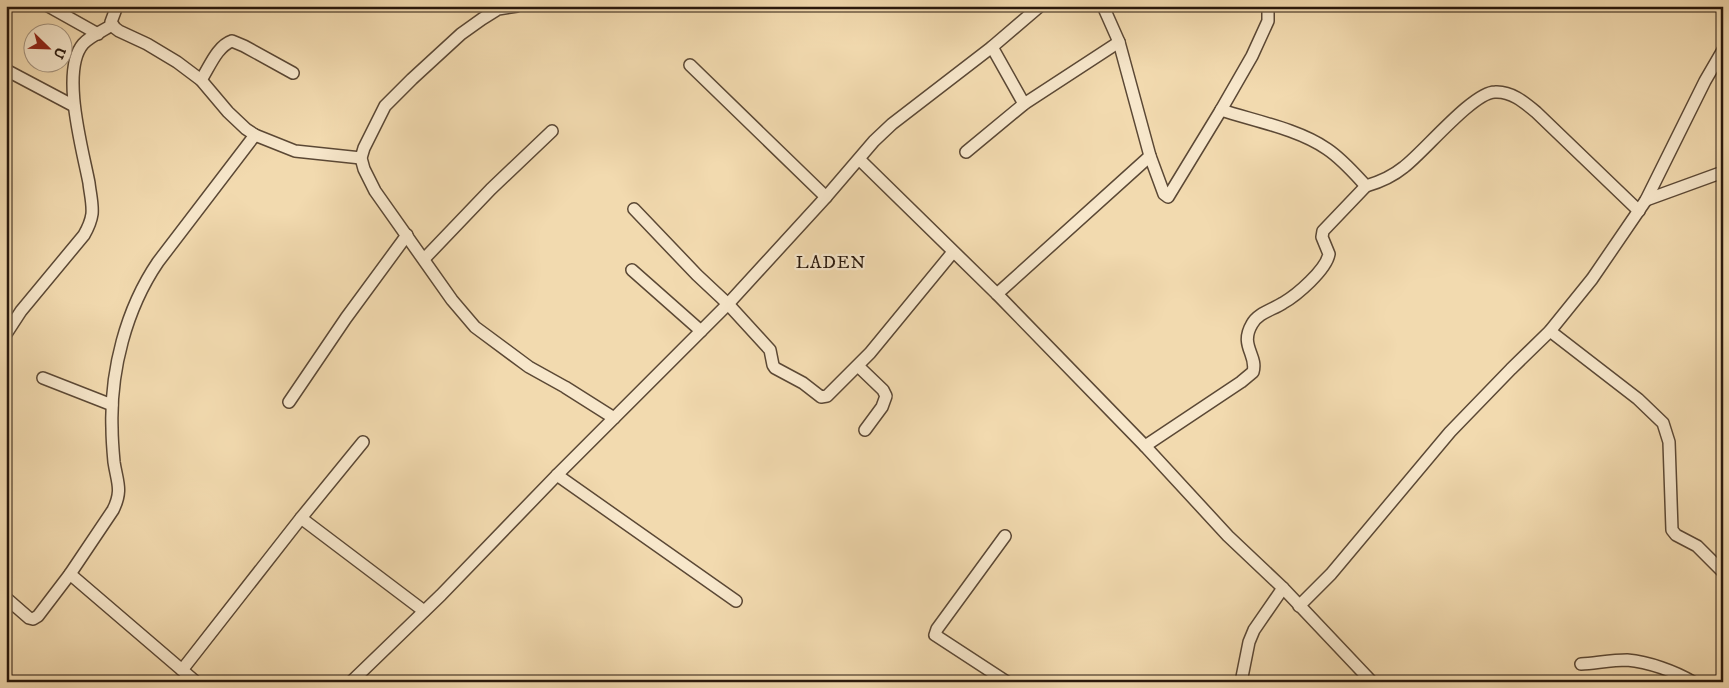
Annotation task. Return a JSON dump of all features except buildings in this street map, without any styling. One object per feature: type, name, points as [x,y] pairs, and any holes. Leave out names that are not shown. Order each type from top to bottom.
[{"type":"street","points":[[48,6],[98,34]]},
{"type":"street","points":[[116,6],[112,17],[112,25],[119,31],[147,44],[177,62],[201,80],[246,130],[294,151],[361,158]]},
{"type":"street","points":[[517,6],[497,8],[461,34],[412,79],[385,106],[361,158],[375,191],[452,300],[475,327],[529,367],[614,418]]},
{"type":"street","points":[[351,682],[701,332],[860,160],[874,141],[892,124],[992,48],[1040,6]]},
{"type":"street","points":[[1103,6],[1119,42],[1150,156],[1164,194],[1169,196],[1252,56],[1268,21],[1268,6]]},
{"type":"street","points":[[6,334],[21,311],[84,235],[90,225],[92,212],[91,196],[74,106],[73,73],[75,61],[84,43],[112,25]]},
{"type":"street","points":[[201,80],[221,49],[232,41],[293,73]]},
{"type":"street","points":[[966,152],[1024,104],[1119,42]]},
{"type":"street","points":[[992,48],[1024,104]]},
{"type":"street","points":[[1299,606],[1331,574],[1450,432],[1510,369],[1550,331],[1592,279],[1646,200],[1705,81],[1723,50]]},
{"type":"street","points":[[690,66],[826,197]]},
{"type":"street","points":[[6,70],[74,106]]},
{"type":"street","points":[[1145,446],[1242,382],[1253,372],[1254,363],[1246,338],[1252,323],[1263,313],[1285,302],[1323,267],[1329,257],[1329,252],[1322,237],[1323,231],[1366,186],[1386,178],[1405,167],[1469,106],[1483,96],[1493,92],[1505,92],[1521,100],[1536,112],[1639,211]]},
{"type":"street","points":[[1221,110],[1306,138],[1326,148],[1337,156],[1366,186]]},
{"type":"street","points":[[424,259],[491,189],[552,131]]},
{"type":"street","points":[[6,598],[29,618],[35,618],[42,612],[70,574],[118,500],[119,490],[112,429],[114,383],[123,340],[145,281],[255,135]]},
{"type":"street","points":[[997,294],[1150,156]]},
{"type":"street","points":[[860,160],[997,294],[1145,446],[1228,536],[1283,588],[1372,682]]},
{"type":"street","points":[[1646,200],[1723,172]]},
{"type":"street","points":[[634,209],[697,275],[728,304],[770,350],[775,368],[803,383],[819,396],[827,396],[858,366],[953,252]]},
{"type":"street","points":[[289,402],[346,318],[407,235]]},
{"type":"street","points":[[632,270],[701,332]]},
{"type":"street","points":[[1550,331],[1632,394],[1663,423],[1669,442],[1672,530],[1676,535],[1698,546],[1723,572]]},
{"type":"street","points":[[858,366],[883,390],[886,396],[882,407],[866,430]]},
{"type":"street","points":[[43,378],[112,405]]},
{"type":"street","points":[[182,670],[363,442]]},
{"type":"street","points":[[557,475],[736,601]]},
{"type":"street","points":[[301,518],[424,611]]},
{"type":"street","points":[[1005,536],[937,629],[936,635],[1007,682]]},
{"type":"street","points":[[70,574],[196,682]]},
{"type":"street","points":[[1241,682],[1249,642],[1254,630],[1283,588]]},
{"type":"street","points":[[1581,664],[1626,660],[1668,671],[1693,682]]},
{"type":"district","name":"LADEN","points":[[831,263]]}]
